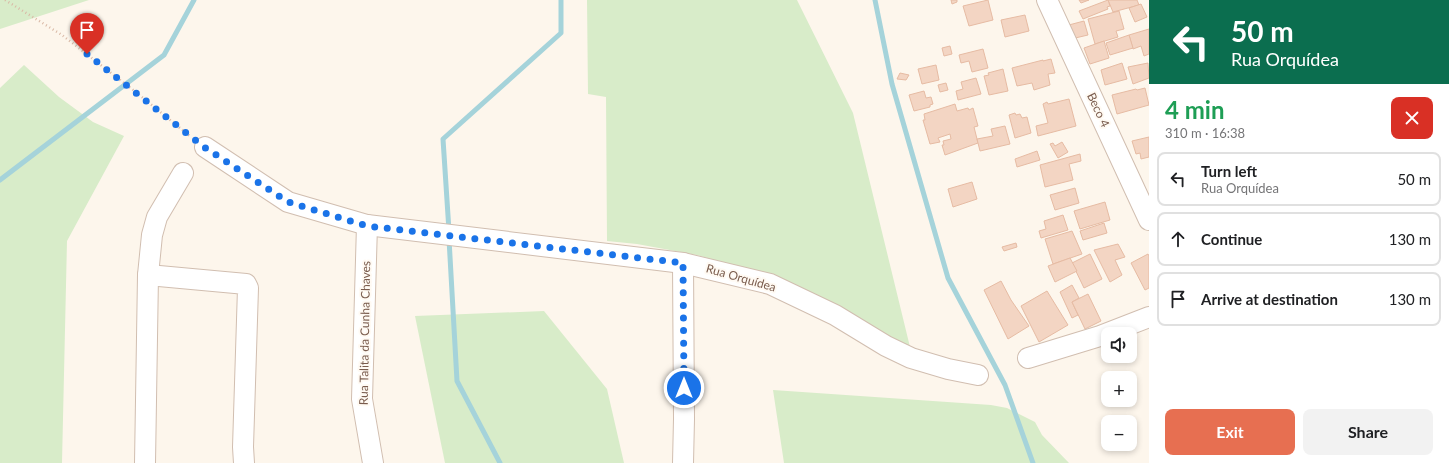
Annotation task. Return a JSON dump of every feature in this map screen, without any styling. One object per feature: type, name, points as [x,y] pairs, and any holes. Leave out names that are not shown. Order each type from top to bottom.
[{"type":"street","name":"Beco 4","points":[[1047,0],[1149,220]]},
{"type":"street","name":"Rua Orquídea","points":[[204,147],[288,202],[367,226],[683,263],[770,284],[835,315],[886,346],[911,358],[948,369],[978,375]]},
{"type":"street","points":[[145,463],[148,275],[150,250],[154,226],[165,202],[183,174]]},
{"type":"street","name":"Rua Talita da Cunha Chaves","points":[[367,226],[362,399],[373,463]]},
{"type":"street","points":[[683,263],[683,463]]},
{"type":"street","points":[[148,275],[246,284],[248,288],[243,448],[244,463]]},
{"type":"street","points":[[1028,358],[1100,336],[1149,317]]},
{"type":"path","points":[[5,0],[62,35],[204,147]]},
{"type":"green space","points":[[0,0],[89,0],[0,29]]},
{"type":"green space","points":[[587,0],[797,0],[853,113],[910,347],[757,272],[697,255],[637,244],[607,241],[606,97],[588,94]]},
{"type":"green space","points":[[24,65],[59,97],[93,122],[124,136],[67,241],[62,463],[0,463],[0,88]]},
{"type":"green space","points":[[544,311],[607,389],[624,463],[445,463],[415,316]]},
{"type":"green space","points":[[773,390],[991,405],[1007,408],[1035,422],[1042,435],[1069,463],[784,463]]},
{"type":"building","points":[[951,0],[957,0],[957,2],[952,4]]},
{"type":"building","points":[[988,0],[993,20],[969,26],[963,6]]},
{"type":"building","points":[[1079,0],[1089,0],[1081,3]]},
{"type":"building","points":[[1108,0],[1137,0],[1139,5],[1113,12]]},
{"type":"building","points":[[1108,0],[1110,6],[1107,7],[1108,9],[1083,19],[1079,11]]},
{"type":"building","points":[[1141,4],[1147,17],[1135,22],[1129,8]]},
{"type":"building","points":[[1119,11],[1124,29],[1116,31],[1118,37],[1095,44],[1088,19]]},
{"type":"building","points":[[1025,15],[1029,31],[1005,37],[1001,20]]},
{"type":"building","points":[[1084,21],[1088,35],[1071,39],[1065,26]]},
{"type":"building","points":[[1149,29],[1149,54],[1144,56],[1141,46],[1133,49],[1129,35]]},
{"type":"building","points":[[1129,35],[1133,48],[1110,55],[1106,43]]},
{"type":"building","points":[[1104,41],[1109,58],[1090,64],[1084,48]]},
{"type":"building","points":[[950,46],[952,54],[944,56],[942,48]]},
{"type":"building","points":[[983,49],[988,68],[972,72],[969,61],[961,63],[959,55]]},
{"type":"building","points":[[1051,59],[1055,73],[1048,74],[1050,85],[1034,90],[1032,83],[1017,86],[1012,68]]},
{"type":"building","points":[[1122,63],[1127,79],[1105,85],[1101,70]]},
{"type":"building","points":[[1148,63],[1149,78],[1133,84],[1128,67]]},
{"type":"building","points":[[936,65],[939,80],[922,84],[918,69]]},
{"type":"building","points":[[1003,69],[1008,91],[989,95],[984,76],[989,75],[988,73]]},
{"type":"building","points":[[900,73],[909,75],[906,80],[897,79]]},
{"type":"building","points":[[976,78],[981,94],[958,100],[956,91],[963,89],[961,82]]},
{"type":"building","points":[[946,83],[948,90],[940,92],[938,85]]},
{"type":"building","points":[[1145,88],[1149,105],[1117,114],[1112,95]]},
{"type":"building","points":[[924,91],[926,98],[931,97],[933,104],[930,105],[930,107],[914,111],[909,95]]},
{"type":"building","points":[[1069,99],[1076,126],[1038,136],[1036,126],[1048,123],[1043,104],[1047,102],[1048,104]]},
{"type":"building","points":[[955,104],[957,111],[968,108],[969,110],[973,108],[978,126],[974,127],[978,143],[945,155],[942,145],[944,145],[943,141],[951,139],[950,134],[938,138],[940,142],[930,144],[923,120],[925,120],[924,114]]},
{"type":"building","points":[[1015,113],[1016,115],[1020,114],[1022,118],[1027,117],[1031,133],[1015,138],[1009,115]]},
{"type":"building","points":[[1005,126],[1010,144],[980,151],[977,139],[993,136],[991,129]]},
{"type":"building","points":[[1149,137],[1149,157],[1141,159],[1140,153],[1136,154],[1132,141]]},
{"type":"building","points":[[1062,142],[1068,152],[1058,158],[1050,144],[1053,143],[1055,146]]},
{"type":"building","points":[[1037,151],[1040,160],[1017,167],[1015,159]]},
{"type":"building","points":[[1080,154],[1081,161],[1069,164],[1073,180],[1045,187],[1040,165]]},
{"type":"building","points":[[972,182],[977,199],[953,207],[948,189]]},
{"type":"building","points":[[1075,188],[1079,203],[1055,210],[1050,195]]},
{"type":"building","points":[[1105,202],[1110,220],[1080,229],[1074,211]]},
{"type":"building","points":[[1063,215],[1068,230],[1041,238],[1039,231],[1046,229],[1044,221]]},
{"type":"building","points":[[1104,223],[1107,233],[1083,240],[1080,231]]},
{"type":"building","points":[[1072,231],[1082,254],[1053,264],[1045,239]]},
{"type":"building","points":[[1016,243],[1017,247],[1004,251],[1002,247]]},
{"type":"building","points":[[1118,244],[1125,257],[1115,260],[1122,275],[1110,282],[1094,250]]},
{"type":"building","points":[[1090,254],[1102,279],[1084,288],[1072,263]]},
{"type":"building","points":[[1148,254],[1149,288],[1145,290],[1131,263]]},
{"type":"building","points":[[1070,258],[1077,271],[1055,282],[1048,266]]},
{"type":"building","points":[[1001,281],[1011,300],[1029,326],[1008,339],[984,290]]},
{"type":"building","points":[[1072,285],[1079,298],[1072,302],[1078,315],[1072,318],[1060,292]]},
{"type":"building","points":[[1047,291],[1068,325],[1039,342],[1021,306]]},
{"type":"building","points":[[1088,294],[1101,321],[1085,329],[1072,302]]},
{"type":"waterway","points":[[0,180],[164,55],[194,0]]},
{"type":"waterway","points":[[449,231],[443,139],[561,33],[561,0]]},
{"type":"waterway","points":[[875,0],[892,84],[948,278],[1005,385],[1033,463]]},
{"type":"waterway","points":[[449,239],[457,381],[500,463]]},
{"type":"route","points":[[87,54],[204,147],[288,202],[367,226],[683,263],[684,388]]}]
